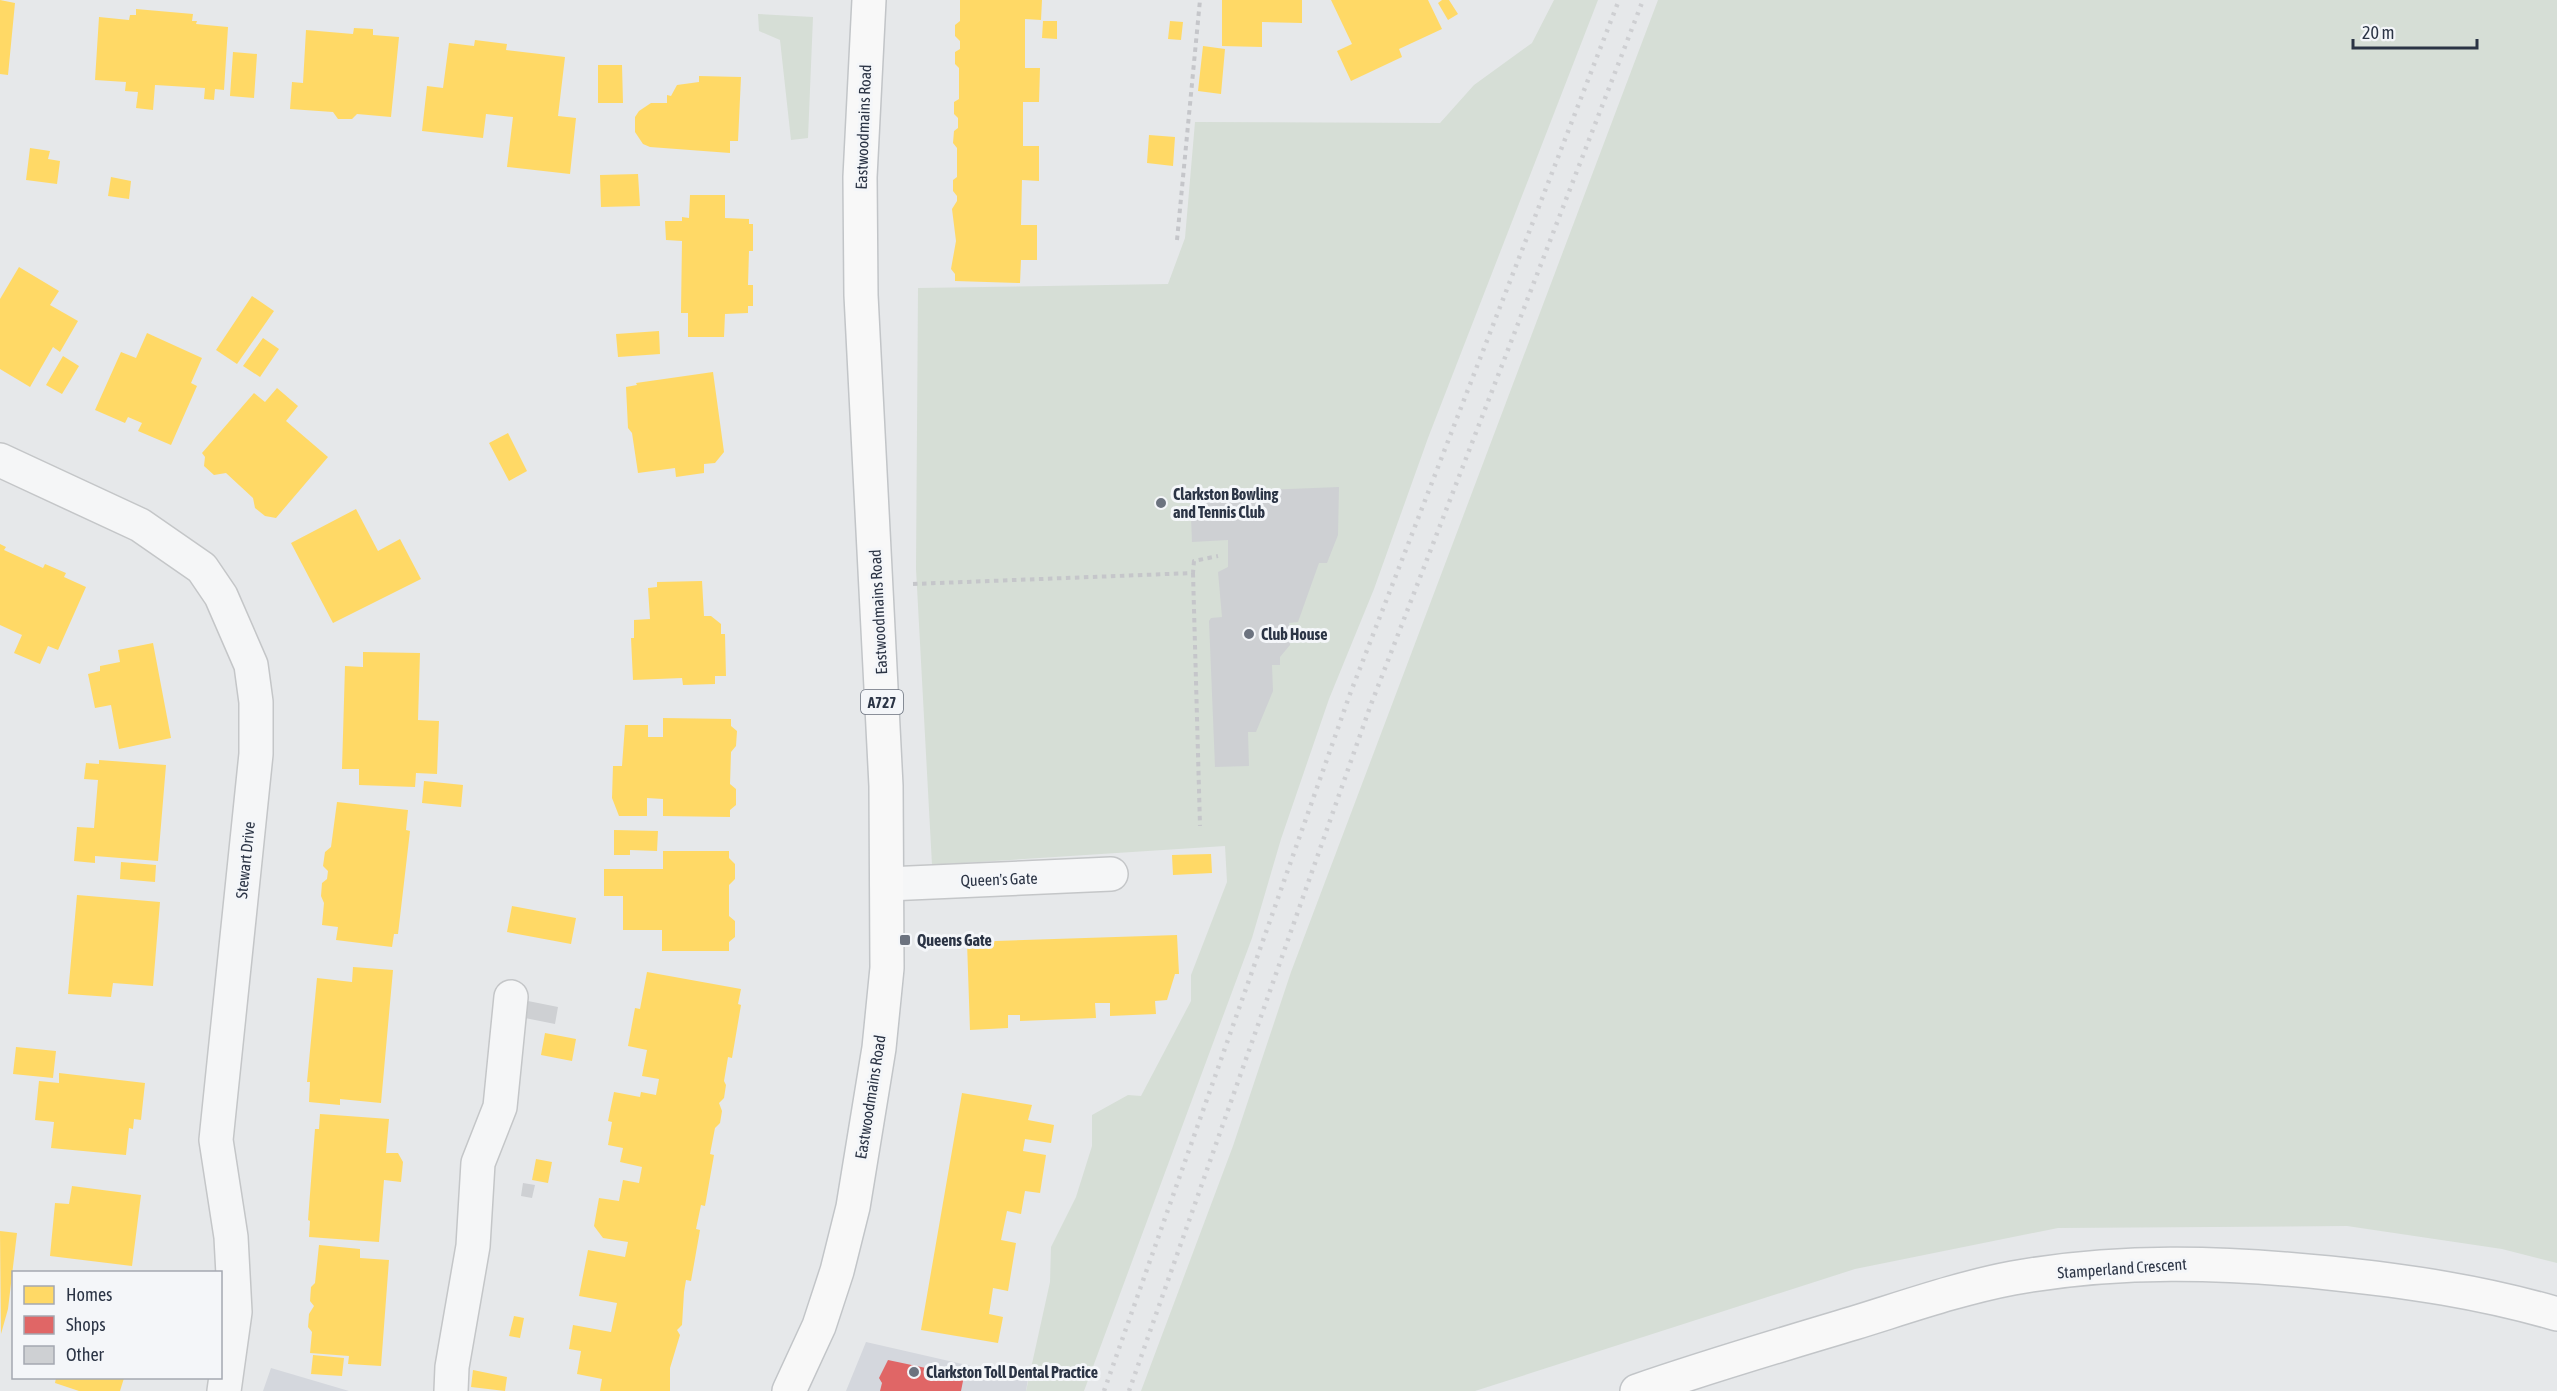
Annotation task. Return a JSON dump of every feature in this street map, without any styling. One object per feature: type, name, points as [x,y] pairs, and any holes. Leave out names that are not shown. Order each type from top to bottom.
[{"type":"main road","name":"Eastwoodmains Road","points":[[789,1391],[819,1326],[837,1271],[853,1207],[880,1036],[887,968],[886,786],[861,294],[860,177],[869,0]]},
{"type":"main road","name":"Stamperland Crescent","points":[[1637,1391],[1699,1381],[1915,1304],[2012,1278],[2095,1267],[2165,1263],[2244,1264],[2430,1285],[2509,1300],[2557,1314]]},
{"type":"street","name":"Stewart Drive","points":[[0,460],[140,525],[202,568],[221,596],[251,664],[256,702],[256,754],[216,1140],[231,1237],[235,1312],[224,1391]]},
{"type":"street","name":"Queen's Gate","points":[[887,884],[1111,874]]},
{"type":"street","points":[[451,1391],[452,1367],[473,1246],[478,1163],[500,1107],[511,997]]},
{"type":"path","points":[[1177,240],[1200,0]]},
{"type":"path","points":[[1200,826],[1193,573],[1194,561],[1218,556]]},
{"type":"path","points":[[877,586],[1193,573]]},
{"type":"shaded area","name":"Clarkston Bowling and Tennis Club","points":[[1554,0],[1598,0],[1428,438],[1374,589],[1329,699],[1281,839],[1252,938],[1084,1391],[1026,1391],[1050,1282],[1051,1247],[1076,1197],[1092,1146],[1092,1115],[1128,1095],[1141,1096],[1191,1001],[1191,975],[1227,882],[1225,846],[932,865],[916,569],[918,288],[1168,284],[1185,238],[1195,122],[1440,123],[1474,85],[1532,43]]},
{"type":"shaded area","points":[[1658,0],[2557,0],[2557,1263],[2502,1249],[2347,1226],[2058,1228],[1855,1269],[1475,1391],[1141,1391],[1233,1146],[1291,972]]},
{"type":"shaded area","points":[[758,14],[813,17],[808,138],[791,140],[780,40],[759,31]]},
{"type":"shaded area","points":[[866,1342],[1028,1379],[1026,1391],[846,1391]]},
{"type":"shaded area","points":[[271,1368],[349,1391],[263,1391]]},
{"type":"building: Homes","points":[[0,0],[15,3],[8,75],[0,74]]},
{"type":"building: Homes","points":[[960,0],[1042,0],[1041,20],[1025,19],[1025,68],[1040,68],[1039,102],[1023,102],[1023,146],[1039,146],[1039,181],[1022,180],[1021,225],[1037,225],[1037,260],[1021,260],[1020,283],[955,281],[955,274],[951,269],[956,241],[952,209],[957,201],[957,196],[953,191],[953,180],[957,177],[957,148],[953,143],[954,131],[958,128],[958,118],[954,114],[954,102],[959,99],[959,68],[955,64],[955,52],[960,49],[960,41],[955,36],[955,25],[960,21]]},
{"type":"building: Homes","points":[[1222,0],[1302,0],[1302,23],[1262,22],[1262,47],[1222,46]]},
{"type":"building: Homes","points":[[1331,0],[1428,0],[1442,29],[1399,49],[1402,57],[1351,81],[1337,51],[1352,44]]},
{"type":"building: Homes","points":[[1442,0],[1449,0],[1458,14],[1448,20],[1438,3]]},
{"type":"building: Homes","points":[[136,9],[193,14],[192,21],[197,21],[196,24],[228,27],[224,90],[215,89],[214,100],[204,99],[205,88],[155,85],[153,110],[136,108],[138,92],[125,91],[126,82],[95,80],[99,17],[129,20],[130,15],[136,15]]},
{"type":"building: Homes","points":[[1043,21],[1057,21],[1057,39],[1042,38]]},
{"type":"building: Homes","points":[[1170,21],[1183,22],[1181,40],[1168,39]]},
{"type":"building: Homes","points":[[354,28],[373,29],[373,35],[399,37],[391,117],[357,114],[352,119],[338,119],[333,112],[290,109],[292,82],[303,83],[306,30],[353,34]]},
{"type":"building: Homes","points":[[475,40],[507,44],[506,50],[565,57],[558,116],[576,118],[570,174],[507,167],[513,117],[486,114],[483,138],[422,131],[427,86],[443,88],[449,43],[474,46]]},
{"type":"building: Homes","points":[[1203,46],[1225,49],[1221,94],[1198,91]]},
{"type":"building: Homes","points":[[233,52],[257,54],[254,98],[230,96]]},
{"type":"building: Homes","points":[[598,65],[622,65],[623,103],[598,103]]},
{"type":"building: Homes","points":[[699,76],[741,77],[738,141],[730,141],[730,153],[650,147],[643,144],[635,132],[635,117],[639,111],[651,103],[667,103],[667,95],[671,96],[677,85],[699,82]]},
{"type":"building: Homes","points":[[1149,135],[1175,137],[1173,166],[1147,163]]},
{"type":"building: Homes","points":[[30,148],[50,151],[48,159],[60,161],[57,184],[26,180]]},
{"type":"building: Homes","points":[[638,174],[640,206],[601,207],[600,175]]},
{"type":"building: Homes","points":[[111,177],[131,181],[129,199],[108,196]]},
{"type":"building: Homes","points":[[690,195],[725,195],[725,218],[749,219],[749,224],[753,224],[753,251],[749,251],[748,285],[753,285],[753,306],[748,306],[748,313],[725,314],[724,337],[688,337],[688,313],[681,313],[682,241],[666,240],[665,221],[682,221],[682,217],[689,218]]},
{"type":"building: Homes","points":[[19,267],[59,291],[50,305],[78,321],[60,352],[53,347],[30,387],[0,369],[0,299]]},
{"type":"building: Homes","points":[[252,296],[274,311],[237,364],[216,350]]},
{"type":"building: Homes","points":[[659,331],[660,354],[618,357],[616,334]]},
{"type":"building: Homes","points":[[147,333],[202,358],[191,383],[197,386],[171,445],[138,431],[142,423],[128,417],[125,423],[95,410],[121,352],[136,358]]},
{"type":"building: Homes","points":[[263,338],[279,349],[260,377],[243,366]]},
{"type":"building: Homes","points":[[63,356],[79,366],[62,394],[46,385]]},
{"type":"building: Homes","points":[[713,372],[724,452],[715,463],[704,464],[704,473],[676,477],[675,468],[638,473],[632,433],[628,428],[626,387],[637,385],[636,383]]},
{"type":"building: Homes","points":[[277,388],[298,406],[286,421],[328,457],[276,518],[265,516],[255,508],[253,498],[226,473],[214,475],[204,466],[205,457],[202,453],[254,393],[265,402]]},
{"type":"building: Homes","points":[[508,433],[527,471],[509,481],[489,443]]},
{"type":"building: Homes","points":[[356,509],[378,551],[400,539],[421,579],[333,623],[291,543]]},
{"type":"building: Homes","points":[[0,544],[6,547],[4,550],[43,568],[45,564],[66,573],[64,577],[86,587],[58,650],[48,646],[40,664],[14,653],[22,635],[0,625]]},
{"type":"building: Homes","points":[[702,581],[704,616],[711,616],[721,624],[721,634],[725,634],[726,676],[715,676],[715,684],[683,685],[682,678],[633,680],[631,638],[634,638],[634,620],[650,619],[648,588],[657,587],[657,582]]},
{"type":"building: Homes","points":[[153,643],[171,738],[119,749],[111,705],[95,708],[88,674],[100,671],[100,666],[120,662],[118,650]]},
{"type":"building: Homes","points":[[363,652],[420,653],[418,720],[439,721],[437,774],[416,773],[415,787],[359,785],[359,769],[342,769],[345,666],[363,667]]},
{"type":"building: Homes","points":[[663,718],[731,719],[731,726],[737,731],[736,746],[731,752],[730,784],[736,789],[736,805],[730,810],[730,817],[663,816],[663,799],[647,798],[647,816],[619,816],[612,798],[613,766],[622,766],[625,725],[648,725],[648,737],[663,737]]},
{"type":"building: Homes","points":[[99,760],[166,765],[158,861],[95,856],[95,863],[74,861],[77,827],[94,828],[98,780],[84,779],[86,763],[99,764]]},
{"type":"building: Homes","points":[[424,781],[463,785],[461,807],[422,803]]},
{"type":"building: Homes","points":[[337,802],[408,810],[406,830],[410,831],[398,934],[394,934],[392,947],[336,940],[338,927],[322,925],[324,903],[321,896],[322,883],[327,879],[328,871],[323,866],[325,852],[331,847]]},
{"type":"building: Homes","points":[[614,830],[658,831],[657,851],[630,850],[630,855],[614,855]]},
{"type":"building: Homes","points":[[663,851],[729,851],[729,858],[735,864],[735,879],[729,885],[729,916],[735,921],[735,937],[729,942],[729,951],[662,951],[662,930],[623,930],[623,896],[604,896],[604,869],[663,869]]},
{"type":"building: Homes","points":[[1211,854],[1212,873],[1173,875],[1172,855]]},
{"type":"building: Homes","points":[[121,862],[156,865],[155,882],[120,879]]},
{"type":"building: Homes","points":[[77,895],[160,902],[153,986],[113,983],[111,997],[68,994]]},
{"type":"building: Homes","points":[[512,906],[576,918],[571,944],[507,932]]},
{"type":"building: Homes","points":[[1177,935],[1179,974],[1175,974],[1167,1000],[1155,1001],[1156,1014],[1110,1016],[1110,1003],[1095,1003],[1096,1018],[1020,1021],[1020,1015],[1008,1015],[1008,1028],[970,1030],[967,942]]},
{"type":"building: Homes","points":[[353,967],[393,970],[381,1103],[340,1099],[340,1105],[309,1102],[310,1082],[307,1082],[317,978],[352,982]]},
{"type":"building: Homes","points":[[647,972],[741,989],[738,1004],[741,1005],[732,1058],[728,1057],[724,1098],[719,1103],[722,1111],[720,1123],[715,1128],[710,1154],[714,1155],[705,1206],[701,1205],[696,1229],[700,1230],[691,1281],[686,1280],[682,1325],[677,1330],[680,1335],[670,1368],[670,1391],[600,1391],[602,1379],[577,1374],[581,1351],[569,1349],[573,1325],[611,1332],[617,1303],[579,1296],[588,1250],[625,1257],[628,1242],[603,1238],[594,1226],[599,1198],[619,1201],[623,1180],[639,1183],[642,1167],[620,1162],[623,1148],[608,1145],[612,1122],[608,1121],[614,1092],[640,1097],[641,1092],[656,1095],[659,1079],[642,1076],[647,1050],[628,1046],[635,1008],[640,1009]]},
{"type":"building: Homes","points":[[545,1033],[576,1039],[572,1061],[541,1055]]},
{"type":"building: Homes","points":[[16,1047],[56,1051],[53,1078],[13,1074]]},
{"type":"building: Homes","points":[[59,1073],[145,1083],[141,1120],[134,1119],[133,1129],[129,1128],[126,1155],[51,1148],[54,1122],[35,1120],[39,1081],[59,1083]]},
{"type":"building: Homes","points":[[962,1093],[1032,1105],[1028,1120],[1054,1125],[1051,1143],[1025,1139],[1023,1151],[1046,1155],[1040,1193],[1025,1191],[1021,1214],[1007,1211],[1001,1240],[1016,1243],[1008,1291],[993,1288],[989,1314],[1003,1317],[998,1343],[921,1330]]},
{"type":"building: Homes","points":[[320,1114],[389,1119],[386,1153],[398,1153],[403,1162],[401,1182],[384,1180],[379,1242],[309,1237],[310,1221],[308,1220],[315,1129],[319,1129]]},
{"type":"building: Homes","points":[[536,1159],[552,1162],[548,1183],[532,1180]]},
{"type":"building: Homes","points":[[72,1186],[141,1195],[132,1266],[50,1256],[55,1203],[69,1204]]},
{"type":"building: Homes","points":[[0,1231],[17,1233],[8,1309],[1,1334]]},
{"type":"building: Homes","points":[[319,1245],[360,1249],[360,1258],[389,1260],[381,1366],[348,1364],[349,1356],[310,1353],[312,1332],[308,1327],[309,1314],[314,1306],[310,1301],[311,1287],[315,1283]]},
{"type":"building: Homes","points":[[514,1316],[524,1318],[520,1338],[509,1336]]},
{"type":"building: Homes","points":[[313,1355],[344,1358],[342,1376],[311,1374]]},
{"type":"building: Homes","points":[[473,1370],[507,1377],[505,1391],[471,1387]]},
{"type":"building: Homes","points":[[56,1379],[124,1379],[120,1391],[79,1391],[55,1383]]},
{"type":"building: Shops","name":"Clarkston Toll Dental Practice","points":[[888,1360],[964,1376],[961,1391],[880,1391],[882,1383],[879,1378]]},
{"type":"building: Other","name":"Club House","points":[[1339,487],[1338,535],[1327,563],[1319,563],[1298,622],[1289,623],[1290,645],[1280,657],[1280,665],[1272,665],[1273,691],[1256,732],[1248,732],[1249,766],[1215,767],[1209,621],[1211,618],[1222,617],[1218,572],[1228,567],[1228,540],[1192,542],[1190,493]]},
{"type":"building: Other","points":[[528,1001],[558,1007],[555,1024],[525,1018]]},
{"type":"building: Other","points":[[523,1183],[535,1185],[532,1198],[521,1196]]},
{"type":"railway","points":[[1104,1391],[1350,694],[1619,0]]},
{"type":"railway","points":[[1129,1391],[1370,707],[1643,0]]},
{"type":"place","name":"Clarkston Bowling and Tennis Club","points":[[1161,503]]},
{"type":"place","name":"Club House","points":[[1249,634]]},
{"type":"place","name":"Queens Gate","points":[[905,940]]},
{"type":"place","name":"Clarkston Toll Dental Practice","points":[[914,1372]]}]
